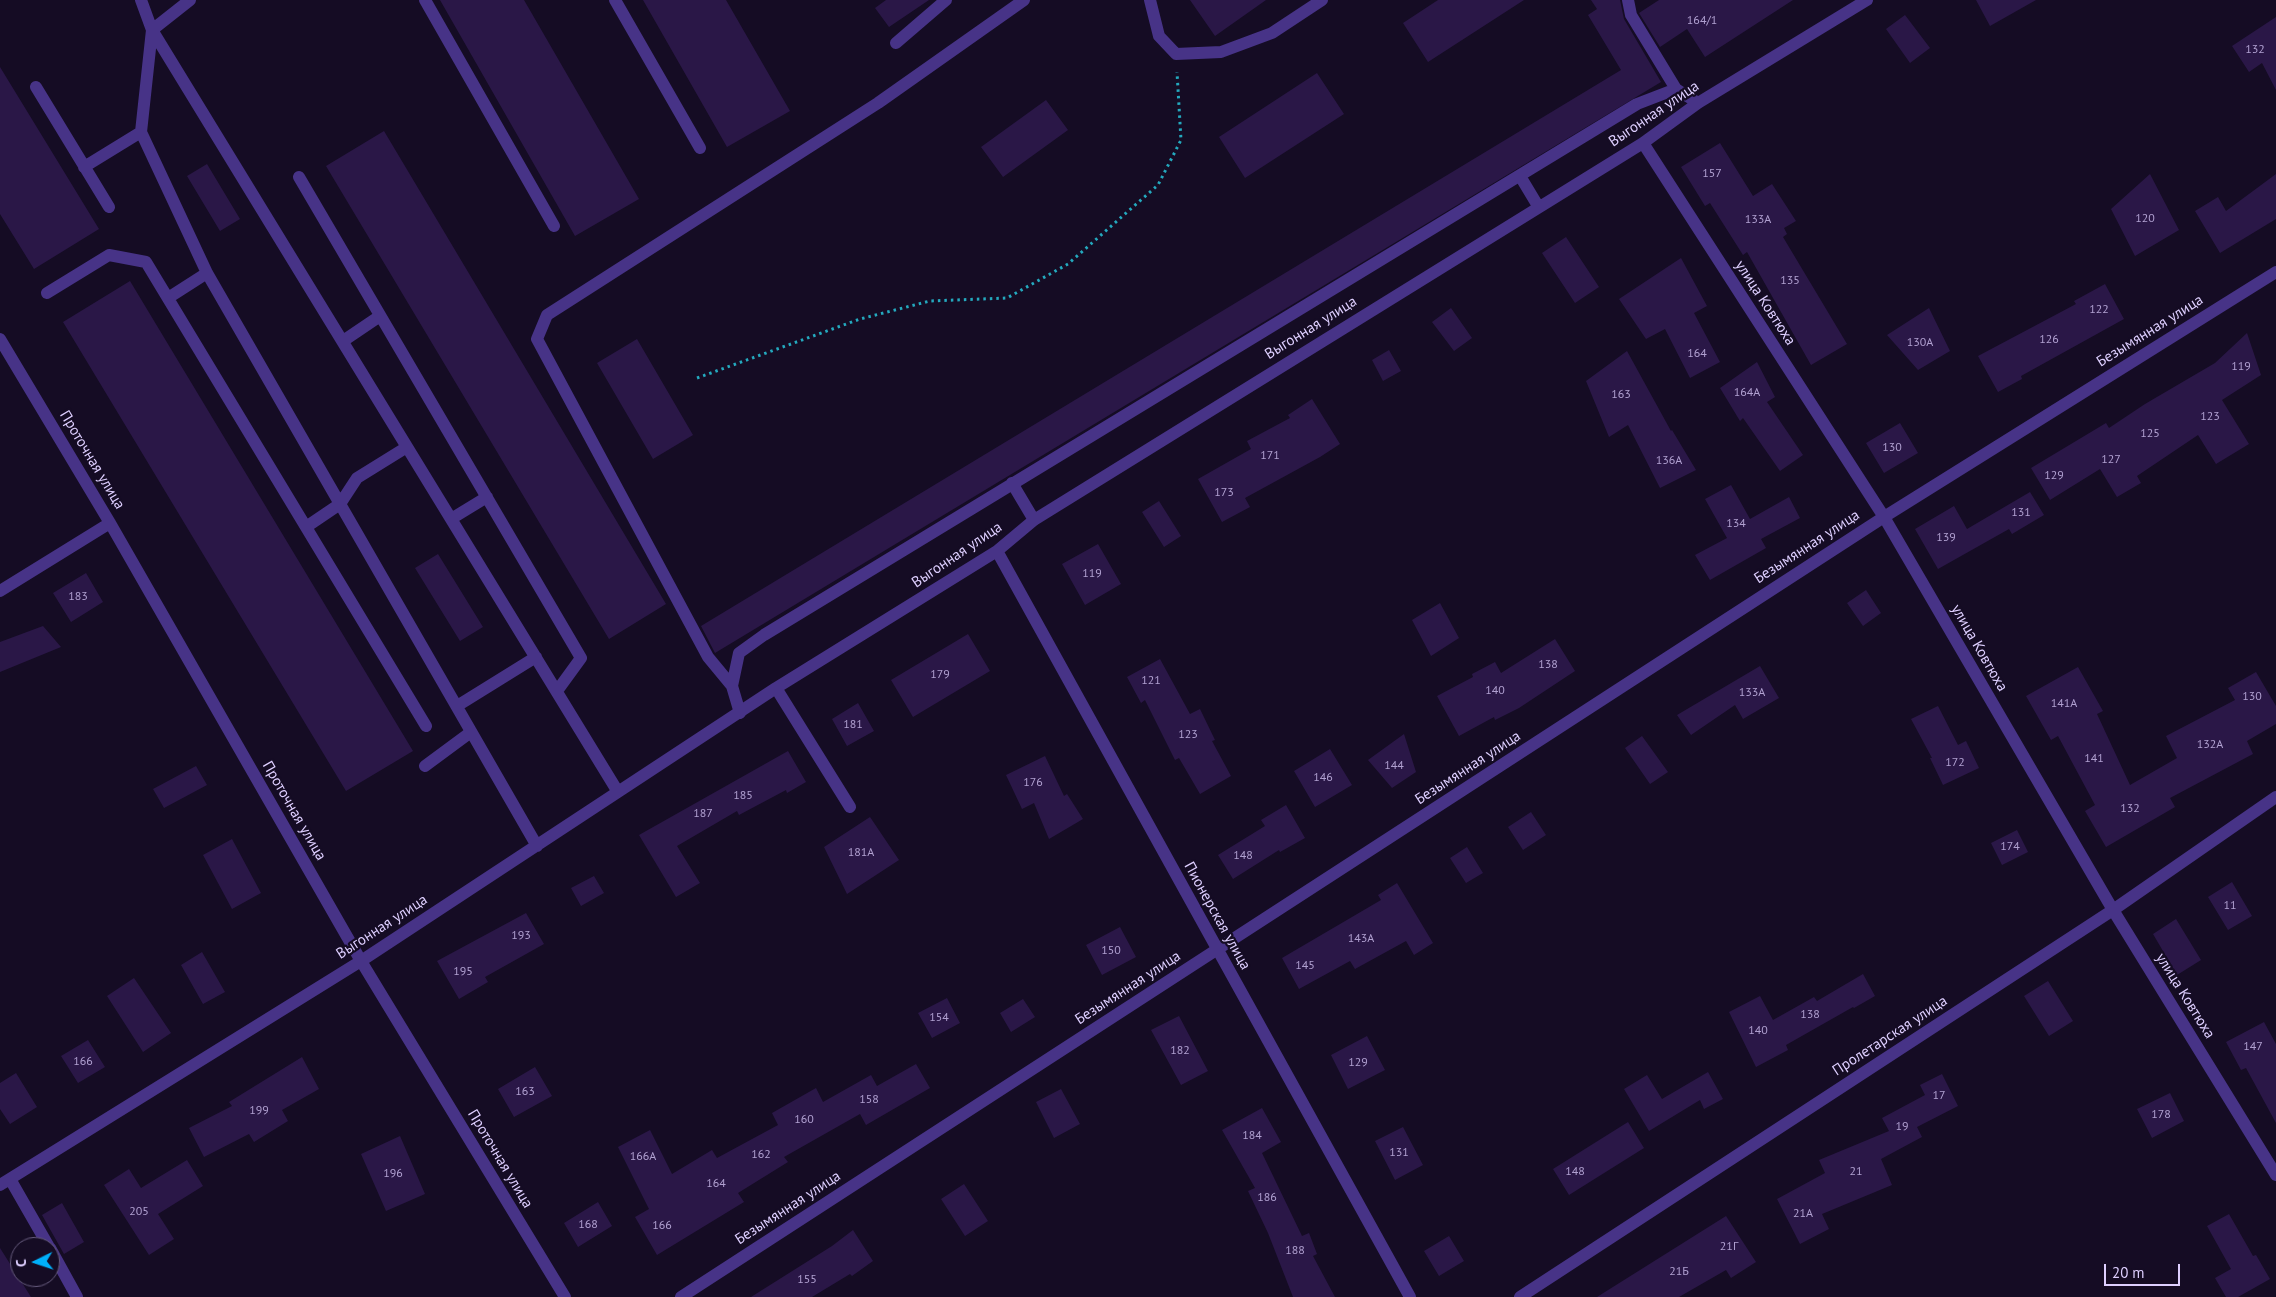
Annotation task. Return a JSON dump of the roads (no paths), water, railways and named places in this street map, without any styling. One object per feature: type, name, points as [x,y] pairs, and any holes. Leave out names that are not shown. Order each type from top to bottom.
[{"type":"street","points":[[141,0],[152,30],[618,792]]},
{"type":"street","points":[[190,0],[152,30],[141,132],[207,273],[537,846]]},
{"type":"street","points":[[425,0],[554,226]]},
{"type":"street","points":[[615,0],[700,148]]},
{"type":"street","points":[[896,43],[946,0]]},
{"type":"street","points":[[740,713],[732,686],[708,657],[538,339],[547,315],[878,103],[1024,0]]},
{"type":"street","points":[[1150,0],[1159,36],[1176,54],[1221,52],[1272,34],[1322,0]]},
{"type":"street","points":[[1628,0],[1632,15],[1676,90],[1698,103]]},
{"type":"street","name":"Выгонная улица","points":[[5,1182],[361,961],[776,688],[997,551],[1034,520],[1538,206],[1643,143],[1698,103],[1867,0]]},
{"type":"street","points":[[36,88],[108,207]]},
{"type":"street","points":[[732,686],[739,654],[758,640],[1637,104],[1676,90]]},
{"type":"street","points":[[84,166],[141,132]]},
{"type":"street","name":"улица Ковтюха","points":[[1643,143],[1884,517],[2113,910],[2276,1175]]},
{"type":"street","points":[[1520,176],[1538,206]]},
{"type":"street","points":[[299,177],[581,658],[557,691]]},
{"type":"street","points":[[47,293],[108,255],[146,262],[426,726]]},
{"type":"street","name":"Безымянная улица","points":[[681,1297],[1884,517],[2276,272]]},
{"type":"street","points":[[168,298],[207,273]]},
{"type":"street","points":[[342,341],[380,316]]},
{"type":"street","name":"Проточная улица","points":[[0,339],[110,523],[361,961],[565,1297]]},
{"type":"street","points":[[306,527],[340,504],[357,478],[407,447]]},
{"type":"street","points":[[1012,484],[1034,520]]},
{"type":"street","points":[[452,519],[487,497]]},
{"type":"street","points":[[0,591],[110,523]]},
{"type":"street","name":"Пионерская улица","points":[[997,551],[1410,1297]]},
{"type":"street","points":[[456,706],[536,657]]},
{"type":"street","points":[[776,688],[850,806]]},
{"type":"street","points":[[425,766],[471,732]]},
{"type":"street","name":"Пролетарская улица","points":[[1520,1297],[2113,910],[2276,797]]},
{"type":"street","points":[[5,1182],[42,1237]]},
{"type":"street","points":[[60,1266],[78,1297]]}]
